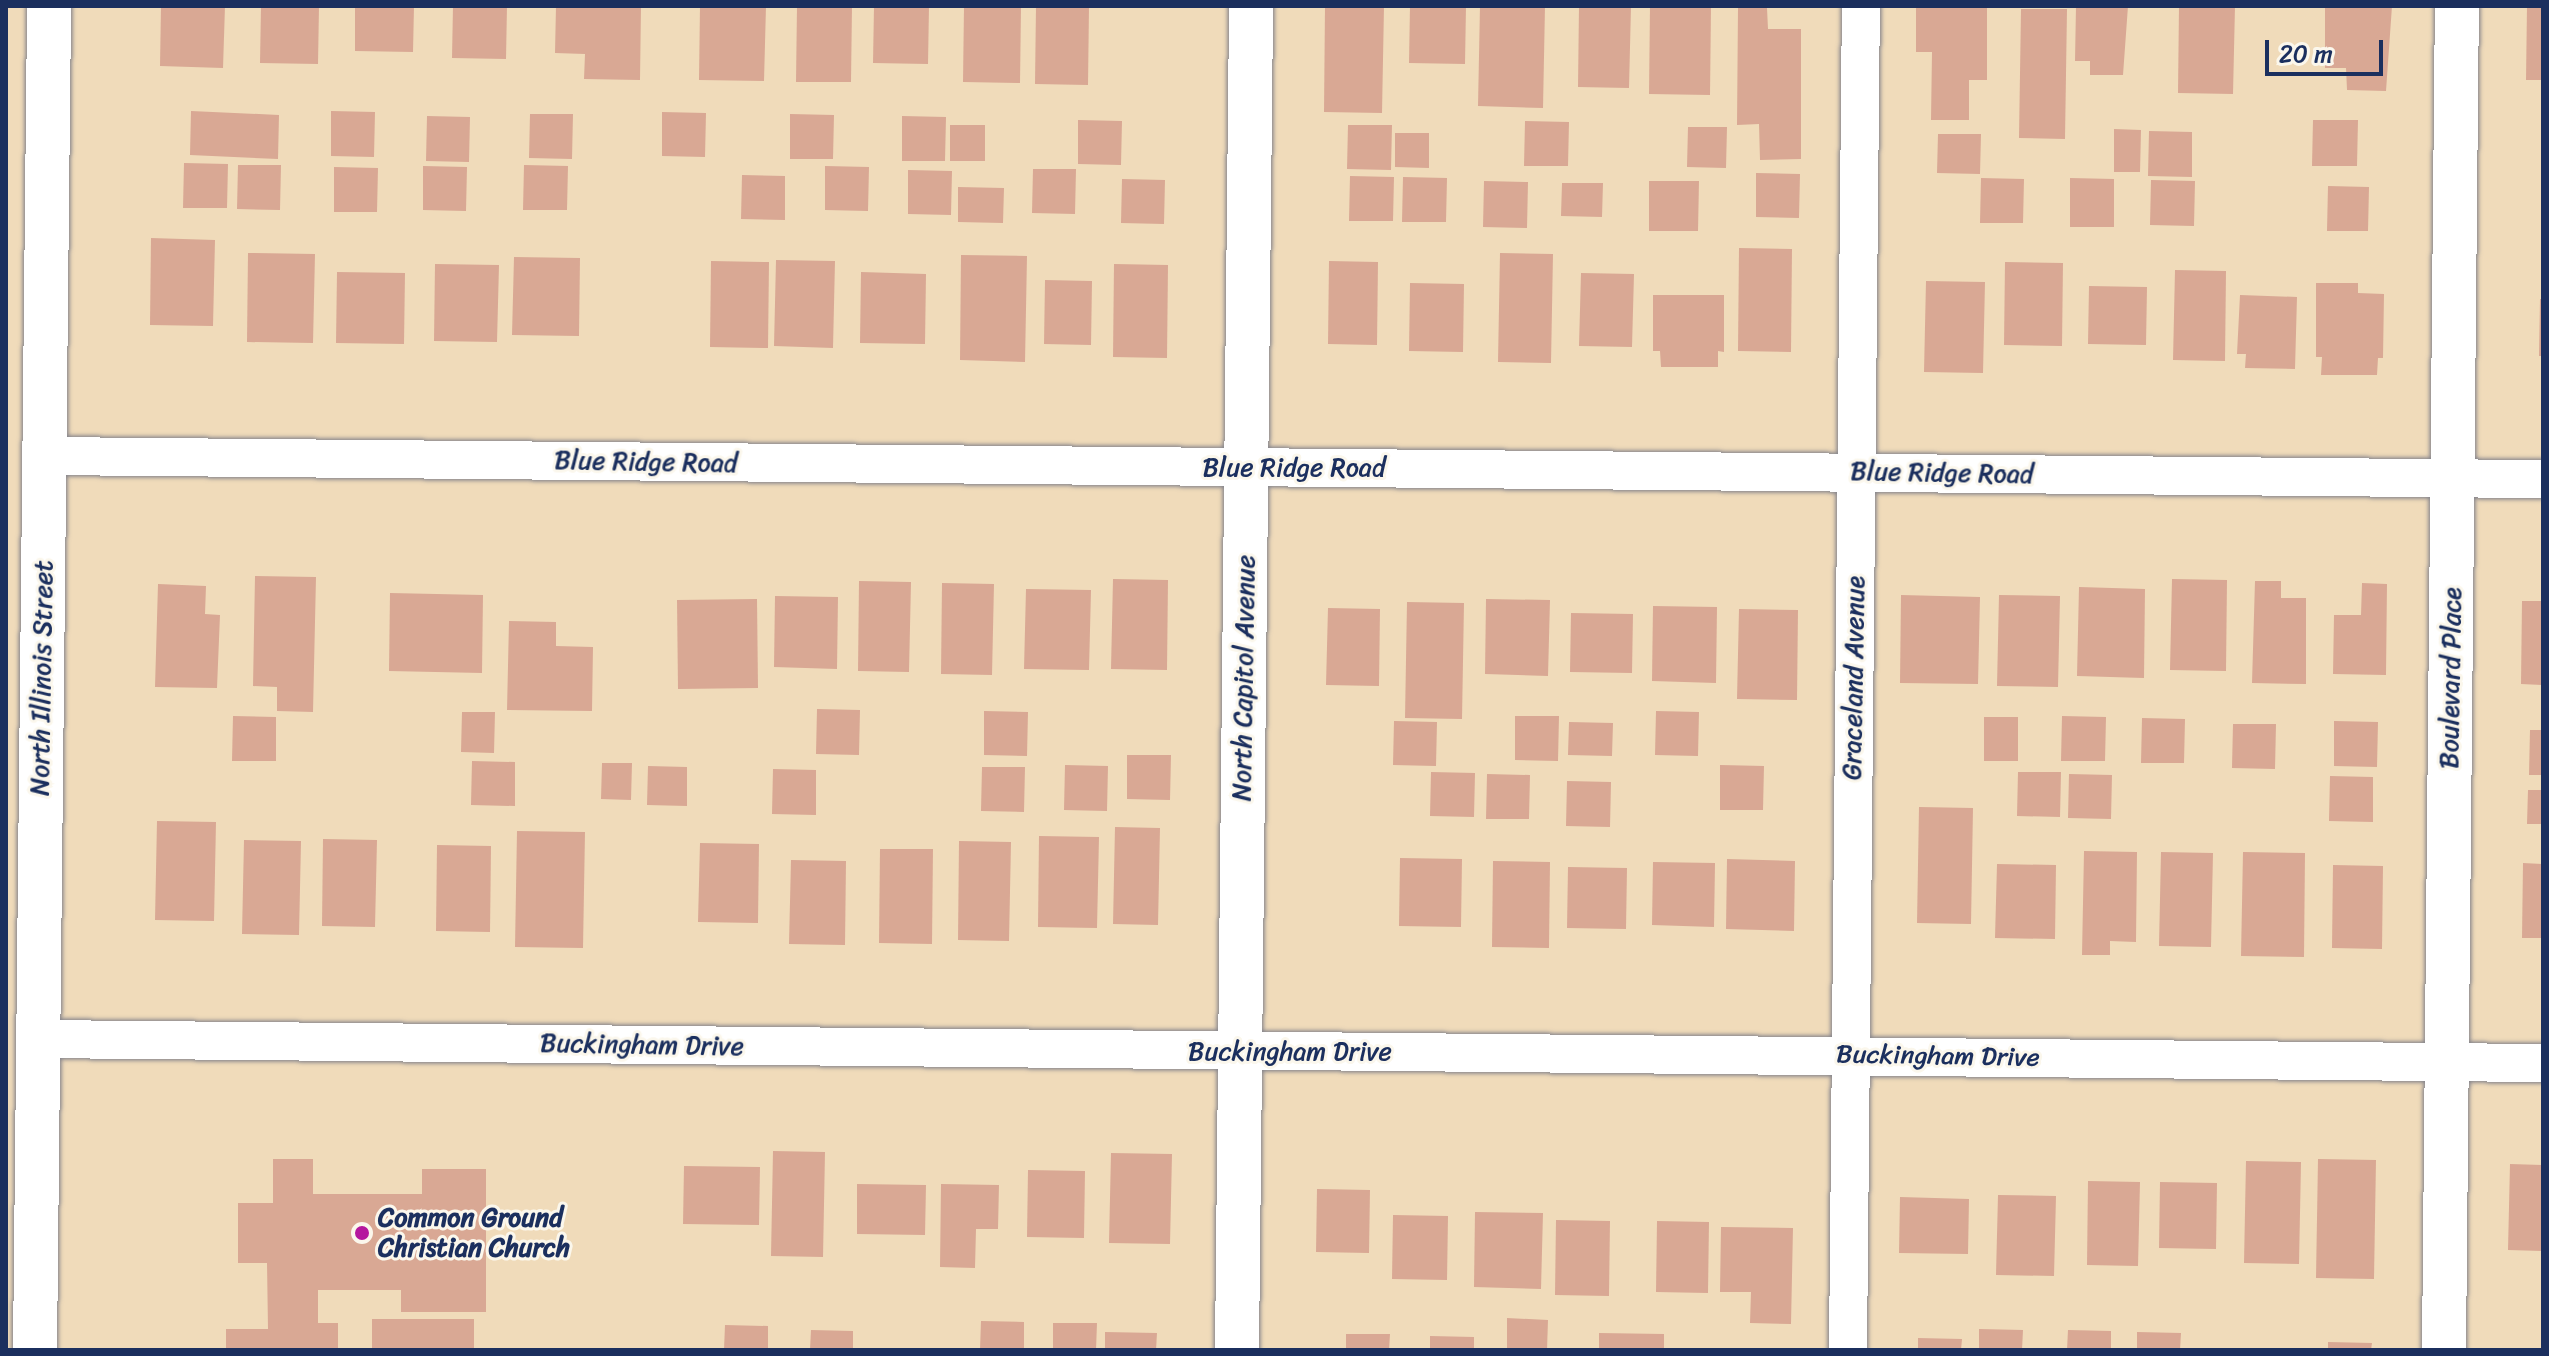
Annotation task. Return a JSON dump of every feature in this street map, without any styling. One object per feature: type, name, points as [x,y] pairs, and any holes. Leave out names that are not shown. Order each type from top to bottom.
[{"type":"street","name":"North Illinois Street","points":[[35,1350],[49,6]]},
{"type":"street","name":"North Capitol Avenue","points":[[1237,1350],[1251,6]]},
{"type":"street","name":"Graceland Avenue","points":[[1848,1350],[1861,6]]},
{"type":"street","name":"Boulevard Place","points":[[2444,1350],[2457,6]]},
{"type":"street","name":"Blue Ridge Road","points":[[45,456],[2543,479]]},
{"type":"street","name":"Buckingham Drive","points":[[38,1039],[2543,1063]]},
{"type":"building","points":[[161,6],[225,6],[223,68],[160,66]]},
{"type":"building","points":[[261,6],[319,6],[318,64],[260,63]]},
{"type":"building","points":[[355,6],[414,6],[413,52],[355,51]]},
{"type":"building","points":[[453,6],[507,6],[506,59],[452,58]]},
{"type":"building","points":[[556,6],[641,6],[640,80],[584,79],[585,54],[555,53]]},
{"type":"building","points":[[700,6],[766,6],[764,81],[699,80]]},
{"type":"building","points":[[797,6],[852,6],[851,82],[796,82]]},
{"type":"building","points":[[874,6],[929,6],[928,64],[873,63]]},
{"type":"building","points":[[964,6],[1021,6],[1020,83],[963,82]]},
{"type":"building","points":[[1036,6],[1089,6],[1088,85],[1035,84]]},
{"type":"building","points":[[1325,6],[1384,6],[1382,113],[1324,112]]},
{"type":"building","points":[[1410,6],[1466,6],[1465,64],[1409,63]]},
{"type":"building","points":[[1480,6],[1545,6],[1543,108],[1478,106]]},
{"type":"building","points":[[1579,6],[1631,6],[1629,88],[1578,87]]},
{"type":"building","points":[[1650,6],[1711,6],[1710,95],[1649,94]]},
{"type":"building","points":[[1987,6],[1987,80],[1969,80],[1969,120],[1931,120],[1932,52],[1916,52],[1916,7]]},
{"type":"building","points":[[2076,6],[2128,6],[2123,75],[2090,75],[2090,61],[2075,61]]},
{"type":"building","points":[[2179,6],[2235,6],[2233,94],[2178,93]]},
{"type":"building","points":[[2325,6],[2392,6],[2386,91],[2347,90],[2346,68],[2325,68]]},
{"type":"building","points":[[2527,6],[2543,6],[2543,80],[2526,80]]},
{"type":"building","points":[[1738,7],[1767,8],[1768,29],[1801,29],[1801,159],[1760,160],[1759,124],[1737,125]]},
{"type":"building","points":[[2021,9],[2067,9],[2065,139],[2019,138]]},
{"type":"building","points":[[191,111],[279,115],[278,159],[190,155]]},
{"type":"building","points":[[331,111],[375,112],[374,157],[331,156]]},
{"type":"building","points":[[662,112],[706,113],[705,157],[662,156]]},
{"type":"building","points":[[530,114],[573,114],[572,159],[529,158]]},
{"type":"building","points":[[790,114],[834,115],[833,159],[790,159]]},
{"type":"building","points":[[427,116],[470,117],[469,162],[426,161]]},
{"type":"building","points":[[902,116],[946,117],[945,161],[902,161]]},
{"type":"building","points":[[1078,120],[1122,121],[1121,165],[1078,164]]},
{"type":"building","points":[[2313,120],[2358,120],[2357,166],[2312,166]]},
{"type":"building","points":[[1525,121],[1569,122],[1568,166],[1524,166]]},
{"type":"building","points":[[950,125],[985,125],[985,161],[950,161]]},
{"type":"building","points":[[1348,125],[1392,125],[1391,170],[1347,169]]},
{"type":"building","points":[[1688,127],[1727,127],[1726,168],[1687,167]]},
{"type":"building","points":[[2114,129],[2141,130],[2140,172],[2114,172]]},
{"type":"building","points":[[2149,131],[2192,132],[2192,177],[2148,176]]},
{"type":"building","points":[[1395,133],[1429,133],[1429,168],[1395,167]]},
{"type":"building","points":[[1938,134],[1981,134],[1980,174],[1937,173]]},
{"type":"building","points":[[184,163],[228,164],[227,208],[183,208]]},
{"type":"building","points":[[238,165],[281,165],[280,210],[237,209]]},
{"type":"building","points":[[524,165],[568,166],[567,210],[523,210]]},
{"type":"building","points":[[423,166],[467,167],[466,211],[423,210]]},
{"type":"building","points":[[825,166],[869,167],[868,211],[825,210]]},
{"type":"building","points":[[334,167],[378,168],[377,212],[334,212]]},
{"type":"building","points":[[1033,169],[1076,169],[1075,214],[1032,213]]},
{"type":"building","points":[[908,170],[952,171],[951,215],[908,214]]},
{"type":"building","points":[[1756,173],[1800,174],[1799,218],[1756,217]]},
{"type":"building","points":[[742,175],[785,176],[785,220],[741,219]]},
{"type":"building","points":[[1350,176],[1394,177],[1393,221],[1349,221]]},
{"type":"building","points":[[1403,177],[1447,178],[1446,222],[1402,222]]},
{"type":"building","points":[[1981,178],[2024,179],[2023,223],[1980,223]]},
{"type":"building","points":[[2070,178],[2114,179],[2114,227],[2070,227]]},
{"type":"building","points":[[1122,179],[1165,180],[1164,224],[1121,223]]},
{"type":"building","points":[[2151,180],[2195,181],[2194,226],[2150,225]]},
{"type":"building","points":[[1484,181],[1528,182],[1527,228],[1483,227]]},
{"type":"building","points":[[1649,181],[1699,181],[1698,231],[1649,231]]},
{"type":"building","points":[[1562,183],[1603,183],[1602,217],[1561,216]]},
{"type":"building","points":[[2328,186],[2369,187],[2368,231],[2327,231]]},
{"type":"building","points":[[958,187],[1004,188],[1003,223],[958,222]]},
{"type":"building","points":[[151,238],[215,240],[213,326],[150,325]]},
{"type":"building","points":[[1739,248],[1792,249],[1791,352],[1738,351]]},
{"type":"building","points":[[248,253],[315,254],[313,343],[247,342]]},
{"type":"building","points":[[1500,253],[1553,254],[1551,363],[1498,362]]},
{"type":"building","points":[[961,255],[1027,256],[1025,362],[960,360]]},
{"type":"building","points":[[514,257],[580,258],[579,336],[512,335]]},
{"type":"building","points":[[776,260],[835,261],[833,348],[774,346]]},
{"type":"building","points":[[711,261],[769,262],[768,348],[710,347]]},
{"type":"building","points":[[1329,261],[1378,262],[1377,345],[1328,344]]},
{"type":"building","points":[[2005,262],[2063,263],[2062,346],[2004,345]]},
{"type":"building","points":[[435,264],[499,265],[497,342],[434,341]]},
{"type":"building","points":[[1114,264],[1168,265],[1167,358],[1113,357]]},
{"type":"building","points":[[2175,270],[2226,271],[2225,361],[2173,360]]},
{"type":"building","points":[[337,272],[405,273],[404,344],[336,343]]},
{"type":"building","points":[[861,272],[926,274],[925,344],[860,343]]},
{"type":"building","points":[[1581,273],[1634,274],[1632,347],[1579,346]]},
{"type":"building","points":[[1045,280],[1092,281],[1091,345],[1044,344]]},
{"type":"building","points":[[1926,281],[1985,282],[1983,373],[1924,372]]},
{"type":"building","points":[[1410,283],[1464,284],[1463,352],[1409,351]]},
{"type":"building","points":[[2316,283],[2358,283],[2358,293],[2384,294],[2383,358],[2378,358],[2377,375],[2321,375],[2322,357],[2316,357]]},
{"type":"building","points":[[2089,286],[2147,287],[2146,345],[2088,344]]},
{"type":"building","points":[[1653,295],[1724,295],[1724,352],[1718,351],[1718,367],[1661,367],[1660,351],[1653,351]]},
{"type":"building","points":[[2240,295],[2297,297],[2295,369],[2245,368],[2246,354],[2237,354]]},
{"type":"building","points":[[2540,299],[2543,299],[2543,356],[2539,356]]},
{"type":"building","points":[[255,576],[316,577],[313,712],[277,711],[277,687],[253,686]]},
{"type":"building","points":[[1113,579],[1168,580],[1167,670],[1111,669]]},
{"type":"building","points":[[2172,579],[2227,580],[2226,671],[2170,670]]},
{"type":"building","points":[[859,581],[911,582],[909,672],[858,671]]},
{"type":"building","points":[[2255,581],[2281,581],[2281,598],[2306,598],[2306,684],[2252,683]]},
{"type":"building","points":[[942,583],[994,584],[992,675],[941,674]]},
{"type":"building","points":[[2362,583],[2387,584],[2386,675],[2333,674],[2334,615],[2361,615]]},
{"type":"building","points":[[158,584],[206,586],[205,614],[220,615],[217,688],[155,687]]},
{"type":"building","points":[[2079,587],[2145,589],[2144,678],[2077,676]]},
{"type":"building","points":[[1026,589],[1091,590],[1089,670],[1024,669]]},
{"type":"building","points":[[390,593],[483,595],[482,673],[389,671]]},
{"type":"building","points":[[1901,595],[1980,597],[1978,684],[1900,683]]},
{"type":"building","points":[[1999,595],[2060,596],[2058,687],[1997,686]]},
{"type":"building","points":[[775,596],[838,597],[837,669],[774,667]]},
{"type":"building","points":[[757,599],[758,688],[678,689],[677,600]]},
{"type":"building","points":[[1486,599],[1550,600],[1548,676],[1485,674]]},
{"type":"building","points":[[2522,601],[2543,601],[2543,685],[2521,684]]},
{"type":"building","points":[[1407,602],[1464,603],[1462,719],[1405,718]]},
{"type":"building","points":[[1653,606],[1717,607],[1716,683],[1652,681]]},
{"type":"building","points":[[1328,608],[1380,609],[1379,686],[1326,685]]},
{"type":"building","points":[[1739,609],[1798,610],[1797,700],[1737,699]]},
{"type":"building","points":[[1571,613],[1633,614],[1632,673],[1570,672]]},
{"type":"building","points":[[509,621],[556,622],[556,646],[593,647],[592,711],[507,710]]},
{"type":"building","points":[[817,709],[860,710],[859,755],[816,754]]},
{"type":"building","points":[[984,711],[1028,712],[1027,756],[984,755]]},
{"type":"building","points":[[1656,711],[1699,712],[1698,756],[1655,755]]},
{"type":"building","points":[[462,712],[495,712],[494,753],[461,752]]},
{"type":"building","points":[[233,716],[276,717],[276,761],[232,761]]},
{"type":"building","points":[[1515,716],[1559,716],[1558,761],[1515,760]]},
{"type":"building","points":[[2062,716],[2106,717],[2105,761],[2061,761]]},
{"type":"building","points":[[1984,717],[2018,717],[2018,761],[1984,761]]},
{"type":"building","points":[[2142,718],[2185,719],[2184,763],[2141,763]]},
{"type":"building","points":[[1394,721],[1437,722],[1436,766],[1393,765]]},
{"type":"building","points":[[2334,721],[2378,722],[2377,767],[2334,766]]},
{"type":"building","points":[[1569,722],[1613,723],[1612,756],[1568,755]]},
{"type":"building","points":[[2233,724],[2276,724],[2275,769],[2232,768]]},
{"type":"building","points":[[2530,730],[2543,730],[2543,775],[2529,775]]},
{"type":"building","points":[[1127,755],[1171,755],[1170,800],[1127,799]]},
{"type":"building","points":[[472,761],[515,762],[515,806],[471,805]]},
{"type":"building","points":[[602,763],[632,763],[631,800],[601,799]]},
{"type":"building","points":[[1065,765],[1108,766],[1107,811],[1064,810]]},
{"type":"building","points":[[1720,765],[1764,766],[1763,810],[1720,810]]},
{"type":"building","points":[[648,766],[687,767],[687,806],[647,805]]},
{"type":"building","points":[[982,767],[1025,767],[1024,812],[981,811]]},
{"type":"building","points":[[773,769],[816,770],[816,815],[772,814]]},
{"type":"building","points":[[1431,772],[1475,773],[1474,817],[1430,816]]},
{"type":"building","points":[[2018,772],[2061,772],[2060,817],[2017,816]]},
{"type":"building","points":[[1487,774],[1530,775],[1529,819],[1486,819]]},
{"type":"building","points":[[2069,774],[2112,775],[2111,819],[2068,818]]},
{"type":"building","points":[[2330,776],[2373,777],[2373,822],[2329,821]]},
{"type":"building","points":[[1567,781],[1611,782],[1610,827],[1566,826]]},
{"type":"building","points":[[2528,790],[2543,790],[2543,824],[2527,824]]},
{"type":"building","points":[[1919,807],[1973,808],[1971,924],[1917,923]]},
{"type":"building","points":[[157,821],[216,822],[214,921],[155,920]]},
{"type":"building","points":[[1115,827],[1160,828],[1158,925],[1113,924]]},
{"type":"building","points":[[517,831],[585,832],[583,948],[515,947]]},
{"type":"building","points":[[1039,836],[1099,837],[1097,928],[1038,927]]},
{"type":"building","points":[[323,839],[377,840],[375,927],[322,926]]},
{"type":"building","points":[[244,840],[301,841],[299,935],[242,934]]},
{"type":"building","points":[[959,841],[1011,842],[1009,941],[958,940]]},
{"type":"building","points":[[700,843],[759,844],[758,923],[698,922]]},
{"type":"building","points":[[437,845],[491,846],[490,932],[436,931]]},
{"type":"building","points":[[880,849],[933,849],[932,944],[879,943]]},
{"type":"building","points":[[2084,851],[2137,852],[2136,942],[2110,941],[2110,955],[2082,955]]},
{"type":"building","points":[[2161,852],[2213,853],[2211,947],[2159,946]]},
{"type":"building","points":[[2243,852],[2305,853],[2304,957],[2241,956]]},
{"type":"building","points":[[1400,858],[1462,859],[1461,927],[1399,926]]},
{"type":"building","points":[[1727,859],[1795,861],[1794,931],[1726,929]]},
{"type":"building","points":[[791,860],[846,861],[845,945],[789,944]]},
{"type":"building","points":[[1493,861],[1550,862],[1549,948],[1492,947]]},
{"type":"building","points":[[1653,862],[1715,863],[1714,927],[1652,925]]},
{"type":"building","points":[[2523,863],[2543,864],[2543,938],[2522,938]]},
{"type":"building","points":[[1997,864],[2056,865],[2055,939],[1995,938]]},
{"type":"building","points":[[2333,865],[2383,866],[2382,949],[2332,948]]},
{"type":"building","points":[[1568,867],[1627,868],[1626,929],[1567,928]]},
{"type":"building","points":[[773,1151],[825,1152],[823,1257],[771,1256]]},
{"type":"building","points":[[1111,1153],[1172,1154],[1170,1244],[1109,1243]]},
{"type":"building","name":"Common Ground Christian Church","points":[[273,1159],[313,1159],[313,1194],[422,1194],[422,1169],[486,1169],[486,1312],[401,1312],[401,1290],[318,1290],[318,1323],[338,1323],[338,1350],[226,1350],[226,1329],[268,1329],[267,1263],[238,1263],[238,1203],[273,1203]]},
{"type":"building","points":[[2318,1159],[2376,1160],[2374,1279],[2316,1278]]},
{"type":"building","points":[[2246,1161],[2301,1162],[2299,1264],[2244,1263]]},
{"type":"building","points":[[2510,1164],[2543,1165],[2543,1251],[2508,1250]]},
{"type":"building","points":[[684,1166],[760,1167],[759,1225],[683,1224]]},
{"type":"building","points":[[1028,1170],[1085,1171],[1084,1238],[1027,1237]]},
{"type":"building","points":[[2088,1181],[2140,1182],[2138,1266],[2087,1265]]},
{"type":"building","points":[[2160,1182],[2217,1183],[2216,1249],[2159,1248]]},
{"type":"building","points":[[857,1184],[926,1185],[925,1235],[857,1234]]},
{"type":"building","points":[[941,1184],[999,1185],[998,1229],[976,1229],[975,1268],[940,1267]]},
{"type":"building","points":[[1317,1189],[1370,1190],[1369,1253],[1316,1252]]},
{"type":"building","points":[[1998,1195],[2056,1196],[2054,1276],[1996,1275]]},
{"type":"building","points":[[1900,1197],[1969,1199],[1968,1254],[1899,1253]]},
{"type":"building","points":[[1475,1212],[1543,1213],[1541,1289],[1474,1287]]},
{"type":"building","points":[[1393,1215],[1448,1216],[1447,1280],[1392,1279]]},
{"type":"building","points":[[1556,1220],[1610,1221],[1609,1296],[1555,1295]]},
{"type":"building","points":[[1657,1221],[1709,1222],[1708,1293],[1656,1292]]},
{"type":"building","points":[[1721,1227],[1793,1228],[1791,1324],[1750,1323],[1751,1292],[1720,1292]]},
{"type":"building","points":[[1507,1318],[1548,1320],[1547,1350],[1507,1350]]},
{"type":"building","name":"Common Ground Christian Church","points":[[372,1319],[474,1319],[474,1350],[372,1350]]},
{"type":"building","points":[[981,1321],[1024,1322],[1024,1350],[980,1350]]},
{"type":"building","points":[[1053,1323],[1097,1323],[1096,1350],[1053,1350]]},
{"type":"building","points":[[725,1325],[768,1326],[768,1350],[724,1350]]},
{"type":"building","points":[[1979,1329],[2023,1330],[2022,1350],[1979,1350]]},
{"type":"building","points":[[811,1330],[853,1331],[853,1350],[810,1350]]},
{"type":"building","points":[[2068,1330],[2111,1331],[2111,1350],[2067,1350]]},
{"type":"building","points":[[1105,1332],[1157,1333],[1156,1350],[1105,1350]]},
{"type":"building","points":[[2137,1332],[2181,1333],[2180,1350],[2137,1350]]},
{"type":"building","points":[[1599,1333],[1664,1334],[1664,1350],[1599,1350]]},
{"type":"building","points":[[1346,1334],[1390,1334],[1389,1350],[1346,1350]]},
{"type":"building","points":[[1430,1336],[1474,1337],[1474,1350],[1430,1350]]},
{"type":"building","points":[[1918,1338],[1962,1339],[1961,1350],[1918,1350]]},
{"type":"building","points":[[2328,1342],[2372,1343],[2371,1350],[2328,1350]]},
{"type":"place","name":"Common Ground Christian Church","points":[[362,1233]]}]
